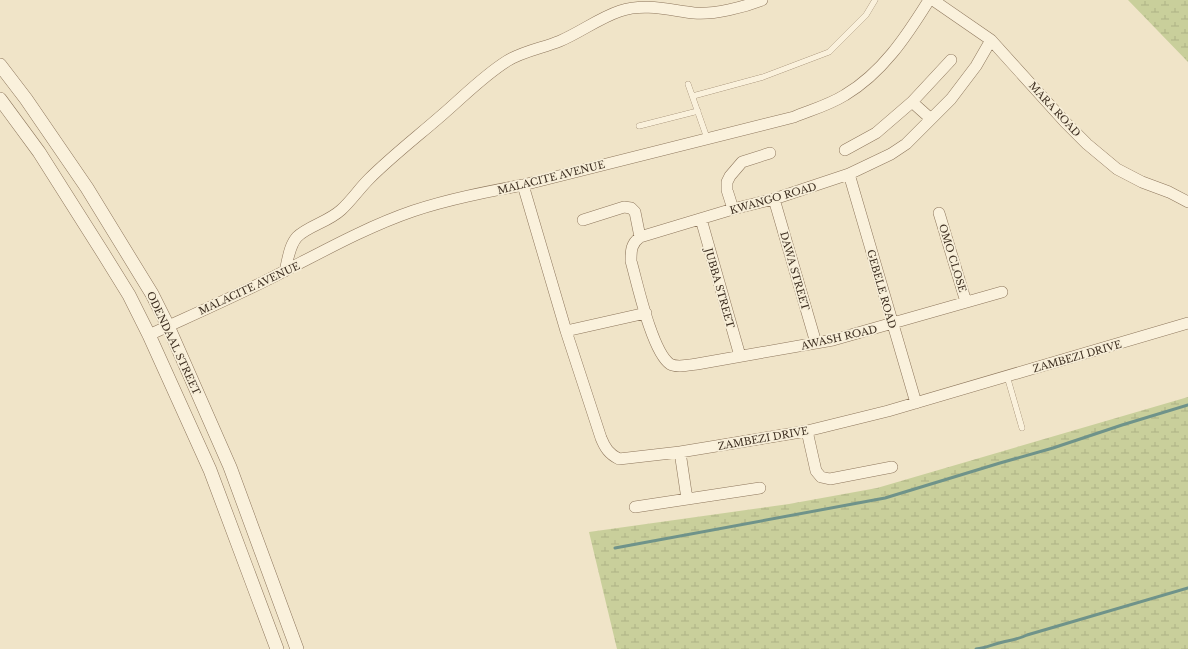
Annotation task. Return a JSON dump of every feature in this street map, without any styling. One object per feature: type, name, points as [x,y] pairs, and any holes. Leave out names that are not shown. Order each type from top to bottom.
[{"type":"street","points":[[286,271],[290,250],[296,238],[337,213],[372,176],[487,76],[512,58],[576,34],[619,11],[645,7],[705,13],[762,0]]},
{"type":"street","name":"MALACITE AVENUE","points":[[149,335],[286,271],[362,233],[407,214],[470,196],[523,185],[794,117],[823,106],[844,96],[874,74],[887,60],[908,32],[929,0]]},
{"type":"street","name":"MARA ROAD","points":[[933,0],[991,40],[1065,122],[1087,144],[1117,169],[1142,182],[1169,192],[1188,202]]},
{"type":"street","name":"KWANGO ROAD","points":[[640,237],[733,209],[774,199],[849,174],[900,149],[951,99],[976,66],[991,40]]},
{"type":"street","points":[[845,150],[876,133],[912,102],[951,60]]},
{"type":"street","name":"ODENDAAL STREET","points":[[0,65],[26,99],[87,188],[152,294],[168,326],[230,467],[297,649]]},
{"type":"street","name":"ODENDAAL STREET","points":[[0,99],[38,152],[129,295],[149,335],[210,470],[277,649]]},
{"type":"street","points":[[912,102],[931,119]]},
{"type":"street","points":[[733,209],[727,190],[727,182],[730,176],[742,162],[770,153]]},
{"type":"street","name":"GEBELE ROAD","points":[[849,174],[916,403]]},
{"type":"street","name":"ZAMBEZI DRIVE","points":[[523,185],[566,331],[601,438],[611,456],[619,459],[680,452],[807,431],[888,411],[1188,323]]},
{"type":"street","name":"DAWA STREET","points":[[774,199],[816,343]]},
{"type":"street","points":[[566,331],[646,313],[631,260],[632,247],[634,242],[640,237],[635,212],[631,208],[624,207],[582,220]]},
{"type":"street","name":"OMO CLOSE","points":[[939,213],[966,302]]},
{"type":"street","name":"JUBBA STREET","points":[[700,219],[740,356]]},
{"type":"street","name":"AWASH ROAD","points":[[646,313],[658,349],[666,360],[673,365],[680,366],[816,343],[892,324],[1002,292]]},
{"type":"street","points":[[807,431],[816,471],[821,477],[830,479],[892,467]]},
{"type":"street","points":[[680,452],[687,499]]},
{"type":"street","points":[[635,507],[760,488]]},
{"type":"lane","points":[[693,96],[763,77],[829,52],[866,15],[875,0]]},
{"type":"lane","points":[[688,84],[707,138]]},
{"type":"lane","points":[[639,126],[698,111]]},
{"type":"lane","points":[[1007,376],[1022,428]]},
{"type":"green space","points":[[1128,0],[1188,0],[1188,62]]},
{"type":"green space","points":[[1188,397],[1188,649],[617,649],[589,532],[789,504],[877,488]]},
{"type":"waterway","points":[[615,548],[885,498],[1053,448],[1188,405]]},
{"type":"waterway","points":[[976,649],[1188,588]]}]
